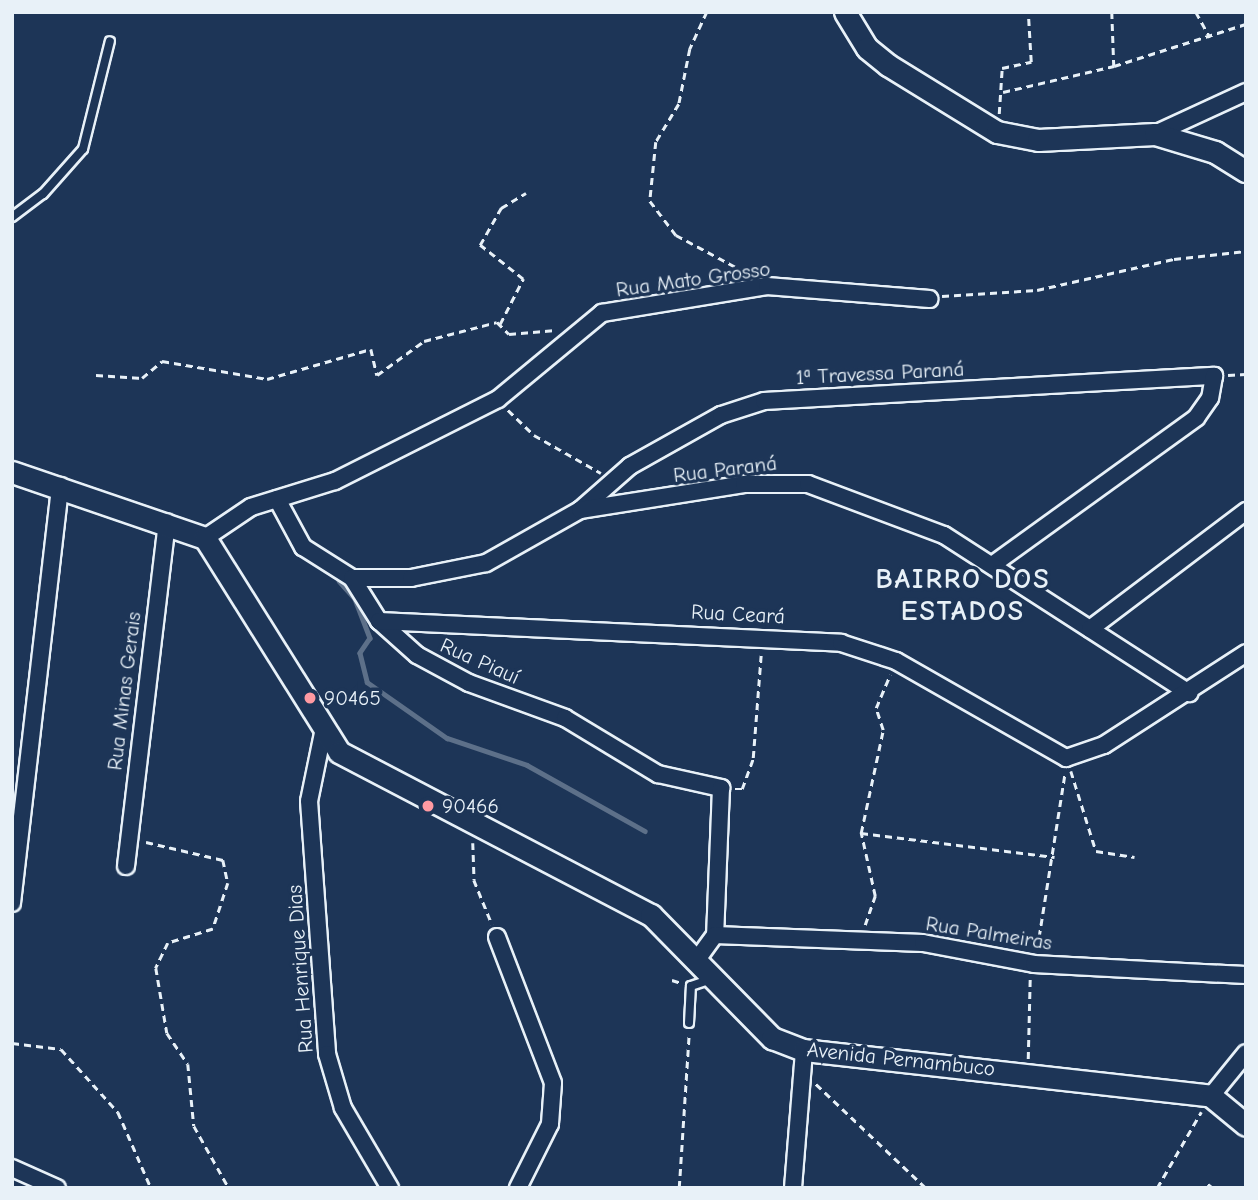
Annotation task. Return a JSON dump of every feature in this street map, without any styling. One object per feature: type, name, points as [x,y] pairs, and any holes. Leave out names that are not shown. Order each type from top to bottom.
[{"type":"street","points":[[845,12],[867,48],[888,65],[997,132],[1048,140],[1155,134],[1197,144],[1246,171]]},
{"type":"street","points":[[1155,134],[1246,92]]},
{"type":"street","name":"Rua Mato Grosso","points":[[205,538],[251,507],[359,470],[498,399],[576,329],[617,309],[767,286],[929,299]]},
{"type":"street","name":"1ª Travessa Paraná","points":[[580,510],[609,479],[721,415],[764,401],[1214,376],[1210,398],[1196,418],[995,563]]},
{"type":"street","points":[[12,472],[167,522],[205,538]]},
{"type":"street","name":"Rua Paraná","points":[[352,578],[411,578],[486,562],[580,510],[744,484],[808,484],[933,530],[995,563],[1189,693]]},
{"type":"street","points":[[12,903],[60,486]]},
{"type":"street","name":"Rua Piauí","points":[[277,499],[303,547],[352,578],[379,621],[417,655],[469,683],[565,718],[658,775],[721,788]]},
{"type":"street","points":[[1090,629],[1246,510]]},
{"type":"street","name":"Rua Minas Gerais","points":[[126,866],[167,522]]},
{"type":"street","name":"Avenida Pernambuco","points":[[205,538],[323,733],[362,768],[629,901],[696,961],[754,1025],[803,1060],[1027,1073],[1211,1096]]},
{"type":"street","name":"Rua Ceará","points":[[379,621],[763,635],[841,643],[896,661],[1066,758]]},
{"type":"street","points":[[1066,758],[1089,753],[1189,693],[1246,653]]},
{"type":"street","name":"Rua Henrique Dias","points":[[323,733],[309,801],[327,1054],[343,1108],[390,1188]]},
{"type":"street","points":[[696,961],[715,935],[721,788]]},
{"type":"street","name":"Rua Palmeiras","points":[[715,935],[956,947],[1034,964],[1246,975]]},
{"type":"street","points":[[497,937],[553,1083],[550,1124],[518,1188]]},
{"type":"street","points":[[1246,1053],[1211,1096],[1246,1125]]},
{"type":"street","points":[[793,1188],[803,1060]]},
{"type":"street","points":[[12,1168],[57,1188]]},
{"type":"lane","points":[[12,217],[66,173],[83,149],[110,41]]},
{"type":"lane","points":[[689,1023],[691,986],[710,979]]},
{"type":"path","points":[[707,12],[690,49],[679,104],[656,142],[650,201],[676,235],[767,286]]},
{"type":"path","points":[[997,132],[1003,92],[1002,68],[1031,62],[1028,12]]},
{"type":"path","points":[[1112,12],[1114,66]]},
{"type":"path","points":[[1196,12],[1210,37]]},
{"type":"path","points":[[1003,92],[1114,66],[1246,24]]},
{"type":"path","points":[[500,324],[523,279],[480,245],[501,208],[526,193]]},
{"type":"path","points":[[929,299],[969,290],[1037,290],[1174,259],[1246,251]]},
{"type":"path","points":[[500,324],[509,334],[576,329]]},
{"type":"path","points":[[96,375],[142,378],[162,361],[267,379],[371,349],[377,375],[424,341],[500,324]]},
{"type":"path","points":[[498,399],[534,435],[609,479]]},
{"type":"path","points":[[721,788],[742,789],[753,758],[763,635]]},
{"type":"path","points":[[860,942],[875,896],[861,833],[883,730],[876,708],[896,661]]},
{"type":"path","points":[[1027,1073],[1025,999],[1055,857],[1066,758]]},
{"type":"path","points":[[1066,758],[1096,852],[1135,858]]},
{"type":"path","points":[[476,826],[472,871],[497,937]]},
{"type":"path","points":[[861,833],[1055,857]]},
{"type":"path","points":[[130,840],[207,851],[223,860],[228,883],[213,929],[168,943],[156,968],[167,1033],[188,1064],[194,1126],[229,1188]]},
{"type":"path","points":[[679,1188],[689,1023]]},
{"type":"path","points":[[12,1043],[61,1049],[118,1112],[151,1188]]},
{"type":"path","points":[[803,1060],[926,1188]]},
{"type":"path","points":[[1157,1188],[1211,1096]]},
{"type":"path","points":[[1208,1184],[1213,1188]]},
{"type":"waterway","points":[[339,581],[355,599],[370,638],[360,653],[367,682],[447,738],[527,765],[645,831]]},
{"type":"place","name":"90465","points":[[310,698]]},
{"type":"place","name":"90466","points":[[428,806]]},
{"type":"district","name":"BAIRRO DOS ESTADOS","points":[[963,595]]}]
